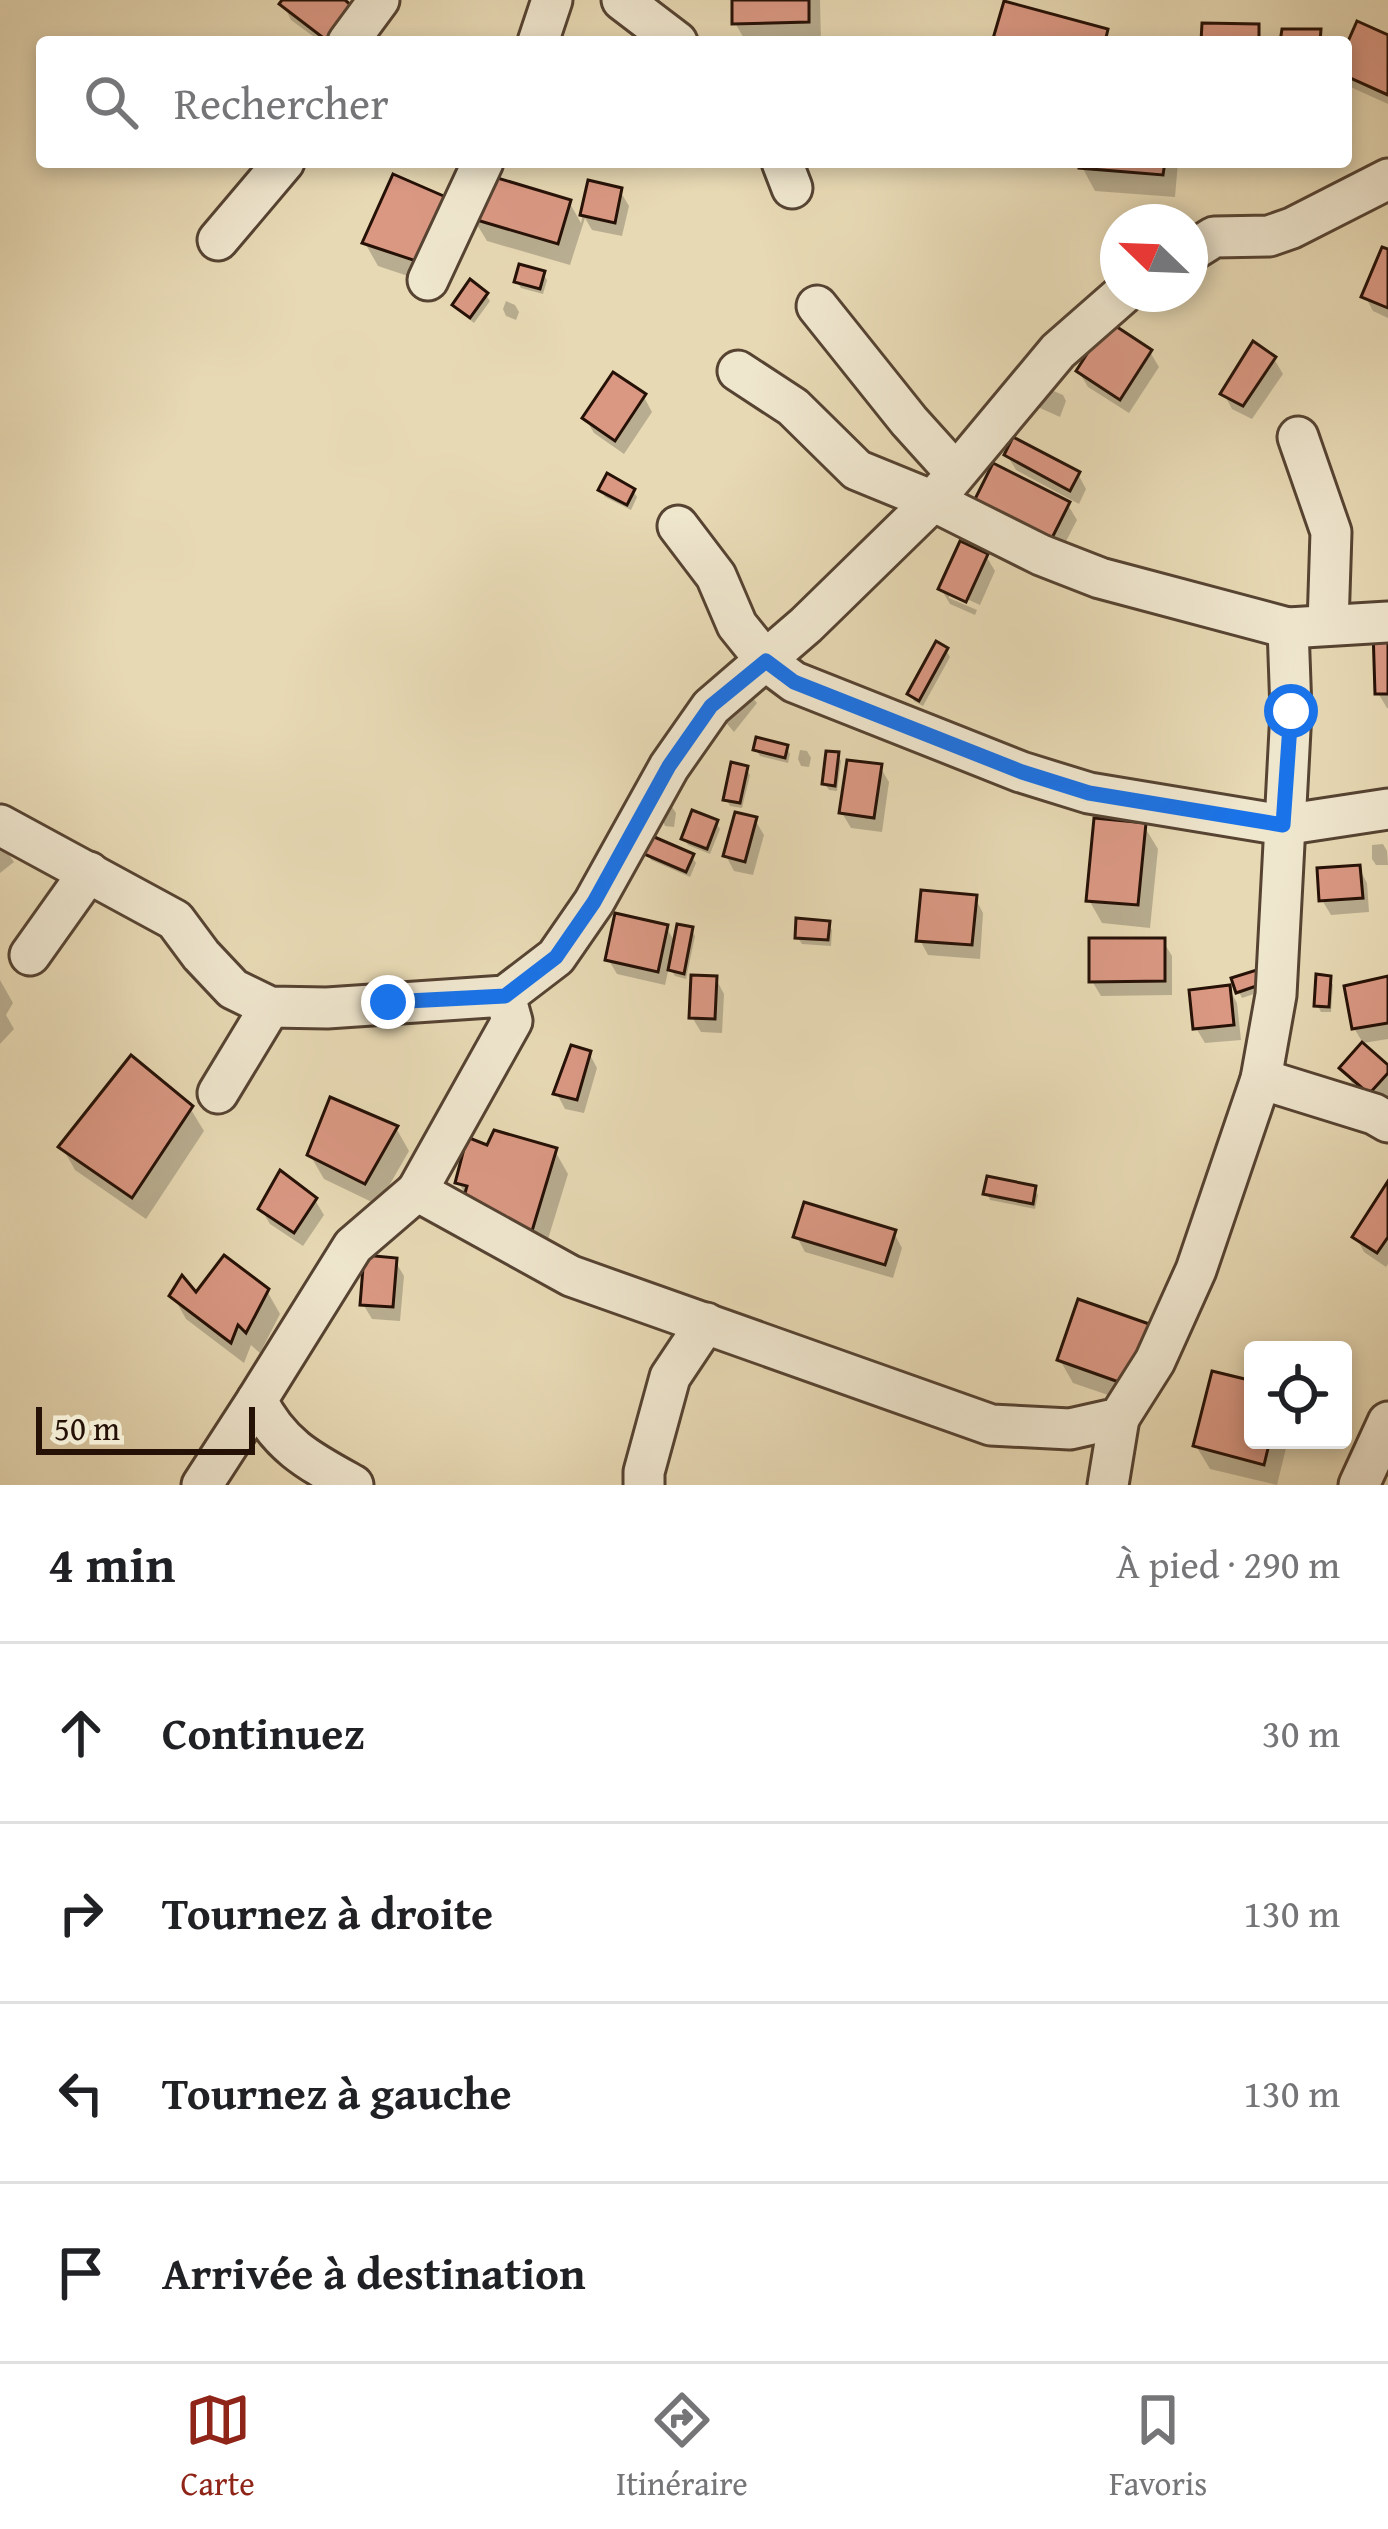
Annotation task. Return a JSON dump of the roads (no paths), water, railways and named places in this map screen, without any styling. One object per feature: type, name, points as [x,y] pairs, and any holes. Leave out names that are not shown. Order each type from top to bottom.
[{"type":"street","points":[[352,36],[379,0]]},
{"type":"street","points":[[540,36],[552,0]]},
{"type":"street","points":[[622,0],[669,36]]},
{"type":"street","points":[[218,240],[279,168]]},
{"type":"street","points":[[428,280],[480,168]]},
{"type":"street","points":[[1208,241],[1269,236],[1388,179]]},
{"type":"street","points":[[817,306],[909,421],[944,487]]},
{"type":"street","points":[[0,825],[175,920],[233,988],[270,1007],[327,1008],[505,996],[556,957],[594,902],[669,766],[711,706],[766,661],[944,487],[1058,351],[1102,312]]},
{"type":"street","points":[[738,371],[793,407],[857,470],[944,487],[1041,555],[1100,578],[1288,628],[1388,622]]},
{"type":"street","points":[[1298,437],[1331,532],[1328,625]]},
{"type":"street","points":[[678,526],[716,575],[737,626],[766,661],[794,682],[1022,772],[1089,793],[1283,825],[1388,809]]},
{"type":"street","points":[[1108,1485],[1119,1418],[1155,1361],[1196,1270],[1261,1078],[1276,995],[1291,711],[1288,628]]},
{"type":"street","points":[[30,956],[89,872]]},
{"type":"street","points":[[202,1485],[353,1246],[418,1191],[512,1021],[505,996]]},
{"type":"street","points":[[218,1093],[270,1007]]},
{"type":"street","points":[[1261,1078],[1388,1122]]},
{"type":"street","points":[[418,1191],[571,1276],[991,1425],[1070,1429],[1119,1418]]},
{"type":"street","points":[[644,1485],[670,1377],[706,1323]]},
{"type":"street","points":[[257,1400],[268,1422],[305,1459],[353,1485]]},
{"type":"street","points":[[1359,1485],[1388,1422]]}]
